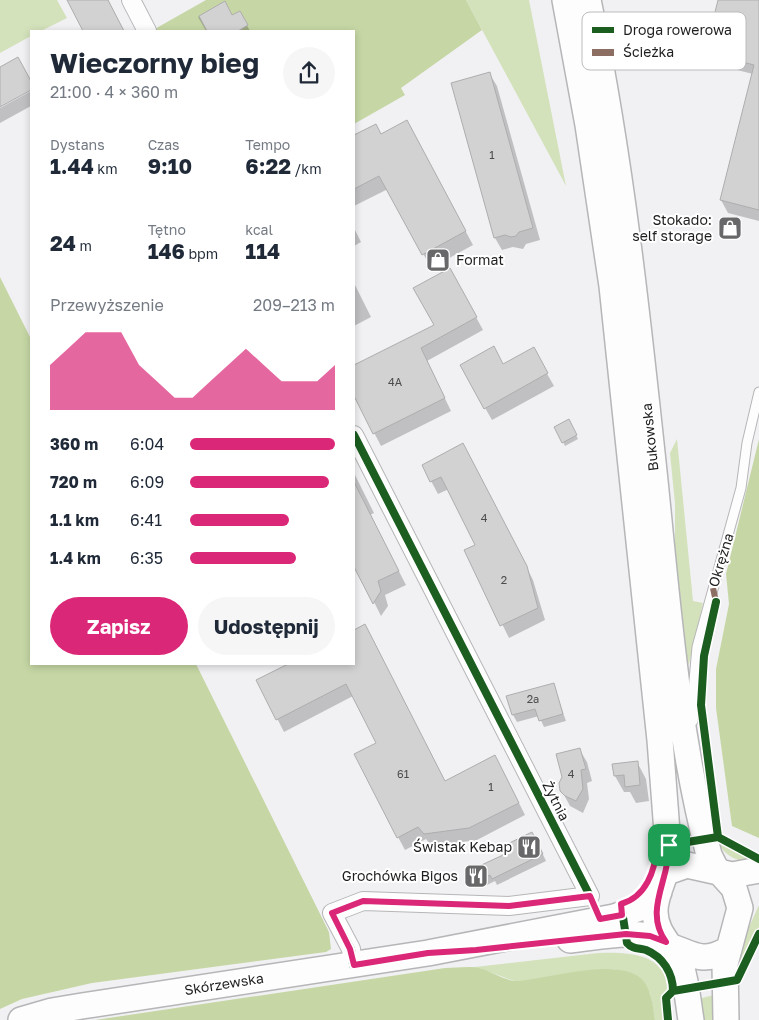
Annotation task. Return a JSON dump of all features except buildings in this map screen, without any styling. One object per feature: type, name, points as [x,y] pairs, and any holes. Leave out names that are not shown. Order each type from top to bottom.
[{"type":"main road","name":"Bukowska","points":[[565,0],[588,125],[612,286],[660,740],[669,845],[663,882]]},
{"type":"main road","name":"Bukowska","points":[[601,70],[629,248],[682,727],[709,854],[719,871]]},
{"type":"main road","points":[[689,1018],[681,966],[658,929],[655,916],[663,882],[687,865],[736,875],[759,870]]},
{"type":"main road","points":[[719,871],[736,892],[740,908],[739,919]]},
{"type":"main road","name":"Skórzewska","points":[[428,953],[595,908],[640,908],[663,882]]},
{"type":"main road","points":[[726,1020],[725,964],[727,950],[739,919],[747,907],[759,896]]},
{"type":"main road","name":"Skórzewska","points":[[21,1020],[52,1011],[82,1006],[428,953],[476,950],[626,934],[650,936],[667,944]]},
{"type":"main road","points":[[667,944],[701,958],[712,957],[727,950]]},
{"type":"street","points":[[131,0],[146,30]]},
{"type":"street","name":"Żytnia","points":[[355,437],[595,908]]},
{"type":"street","points":[[354,965],[350,949],[332,913],[363,901],[595,908]]},
{"type":"lane","name":"Okrężna","points":[[694,790],[694,673],[697,647],[741,488],[747,443],[759,392]]},
{"type":"green space","points":[[0,0],[57,0],[67,18],[43,30],[30,30],[30,37],[0,53]]},
{"type":"green space","points":[[206,0],[466,0],[482,30],[401,88],[405,95],[355,123],[355,30],[153,30]]},
{"type":"green space","points":[[466,0],[529,0],[566,186]]},
{"type":"green space","points":[[0,277],[30,337],[30,665],[196,665],[329,932],[331,949],[326,952],[92,983],[22,999],[0,1009]]},
{"type":"green space","points":[[677,439],[693,601],[703,603],[689,664],[685,663],[675,570],[675,504],[670,453]]},
{"type":"green space","points":[[759,439],[759,838],[732,826],[716,708],[716,669],[729,604],[726,574]]},
{"type":"green space","points":[[714,837],[758,861],[737,860],[722,849]]},
{"type":"green space","points":[[759,905],[759,927],[733,979],[739,949]]},
{"type":"green space","points":[[598,953],[632,954],[652,961],[660,968],[665,977],[667,990],[664,1000],[666,1020],[655,1020],[650,993],[614,969],[517,982],[479,968],[466,968]]},
{"type":"green space","points":[[445,968],[479,968],[514,981],[586,970],[621,970],[635,975],[645,983],[651,996],[655,1020],[95,1020]]},
{"type":"green space","points":[[714,995],[715,1020],[701,1020],[698,999]]},
{"type":"marked path","points":[[713,588],[716,602]]},
{"type":"cycle path","points":[[353,965],[351,949],[332,913],[363,901],[509,906],[590,896],[355,437]]},
{"type":"cycle path","points":[[716,602],[704,656],[701,705],[718,837],[759,859]]},
{"type":"cycle path","points":[[673,991],[669,972],[662,961],[652,953],[627,943],[621,904],[637,896],[648,882],[654,865],[657,847],[718,837]]},
{"type":"cycle path","points":[[668,1020],[666,998],[673,991],[737,980],[759,934]]},
{"type":"place","name":"Stokado: self storage","points":[[730,228]]},
{"type":"place","name":"Format","points":[[438,260]]},
{"type":"place","name":"Świstak Kebap","points":[[529,847]]},
{"type":"place","name":"Grochówka Bigos","points":[[476,876]]},
{"type":"route","points":[[669,845],[667,872],[655,907],[656,923],[660,934],[666,942],[650,936],[626,934],[476,950],[428,953],[354,965],[350,949],[332,913],[363,901],[509,906],[530,905],[590,896],[600,919],[614,917],[622,915],[621,904],[629,902],[641,893],[654,868],[657,847],[669,845]]}]
